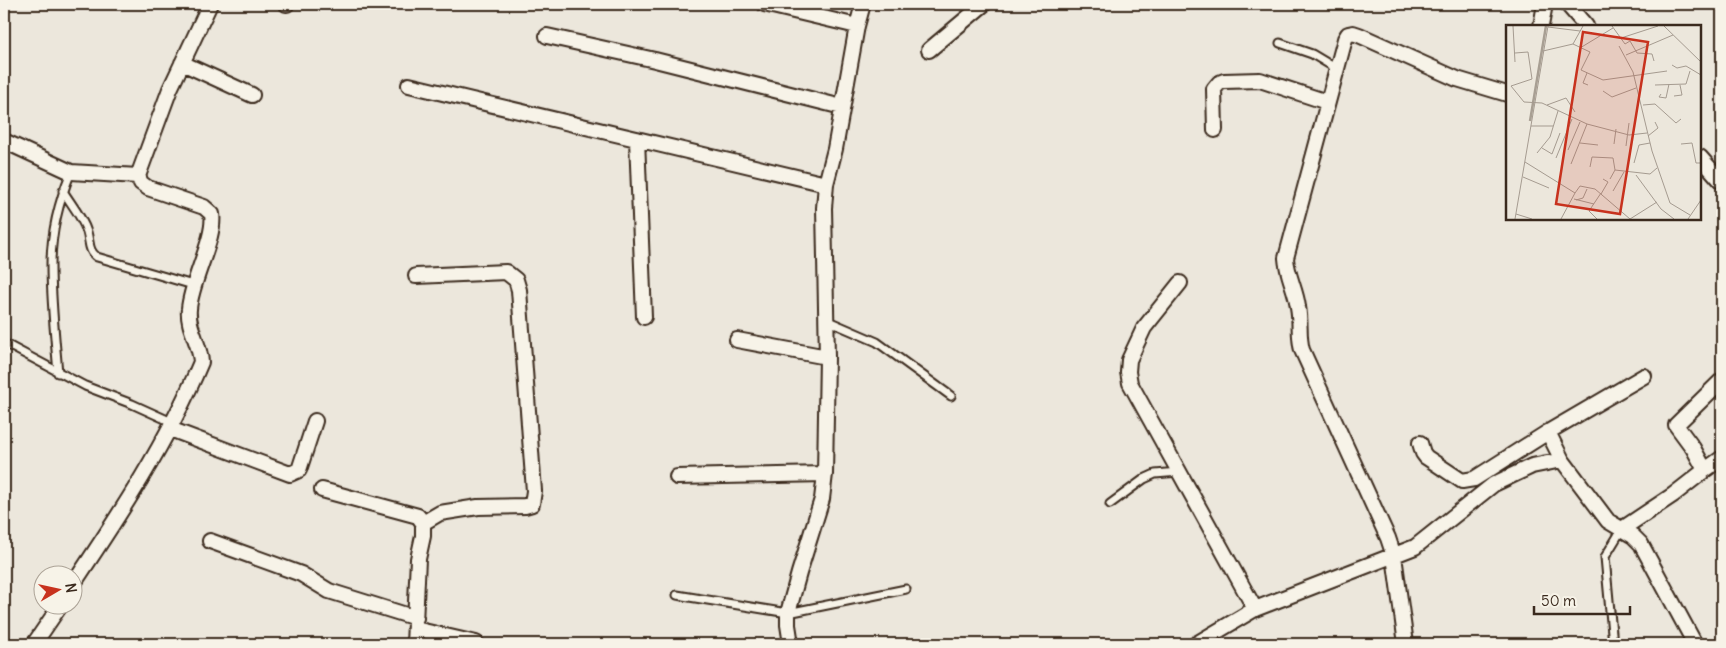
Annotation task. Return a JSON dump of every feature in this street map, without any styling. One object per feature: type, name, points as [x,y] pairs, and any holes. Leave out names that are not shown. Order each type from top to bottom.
[{"type":"street","points":[[82,571],[127,503],[172,426],[201,362],[201,352],[189,323],[189,310],[194,285],[212,228],[212,214],[204,207],[148,188],[141,183],[138,176],[170,89],[210,4]]},
{"type":"street","points":[[764,4],[857,26]]},
{"type":"street","points":[[791,644],[788,612],[822,499],[825,474],[827,357],[824,208],[826,184],[835,149],[862,4]]},
{"type":"street","points":[[929,50],[984,4]]},
{"type":"street","points":[[1541,25],[1545,4]]},
{"type":"street","points":[[1567,4],[1585,25]]},
{"type":"street","points":[[1406,644],[1394,556],[1388,538],[1302,350],[1298,338],[1299,310],[1287,269],[1286,258],[1345,39],[1348,34],[1353,33],[1457,79],[1506,94]]},
{"type":"street","points":[[547,36],[655,60],[842,107]]},
{"type":"street","points":[[182,63],[252,95]]},
{"type":"street","points":[[1215,130],[1214,89],[1219,83],[1224,81],[1260,80],[1328,102]]},
{"type":"street","points":[[409,85],[826,184]]},
{"type":"street","points":[[637,139],[644,317]]},
{"type":"street","points":[[4,141],[71,172],[138,176]]},
{"type":"street","points":[[1701,158],[1722,182]]},
{"type":"street","points":[[416,276],[506,272],[516,280],[519,290],[534,492],[532,504],[525,506],[478,508],[440,513],[423,523]]},
{"type":"street","points":[[1180,283],[1144,328],[1129,360],[1128,372],[1130,383],[1255,609]]},
{"type":"street","points":[[737,340],[827,357]]},
{"type":"street","points":[[1420,443],[1426,457],[1462,481],[1467,482],[1644,376]]},
{"type":"street","points":[[1706,470],[1676,425],[1722,380]]},
{"type":"street","points":[[172,426],[290,474],[299,470],[315,421]]},
{"type":"street","points":[[1548,432],[1562,460],[1608,521],[1633,536],[1641,544],[1695,644]]},
{"type":"street","points":[[1622,529],[1673,495],[1722,458]]},
{"type":"street","points":[[1196,644],[1216,639],[1255,609],[1415,547],[1494,484],[1532,466],[1562,460]]},
{"type":"street","points":[[677,477],[825,474]]},
{"type":"street","points":[[322,490],[418,516],[423,523],[423,536],[418,559],[414,644]]},
{"type":"street","points":[[210,541],[301,574],[329,591],[476,643]]},
{"type":"street","points":[[34,644],[53,616]]},
{"type":"lane","points":[[1280,43],[1312,54],[1337,69]]},
{"type":"lane","points":[[58,373],[51,264],[57,216],[63,191],[71,172]]},
{"type":"lane","points":[[63,191],[84,223],[91,251],[97,257],[194,285]]},
{"type":"lane","points":[[826,320],[877,342],[951,396]]},
{"type":"lane","points":[[4,343],[58,373],[132,404],[172,426]]},
{"type":"lane","points":[[1110,504],[1144,479],[1155,474],[1179,472]]},
{"type":"lane","points":[[1613,644],[1605,557],[1622,529]]},
{"type":"lane","points":[[676,595],[788,612],[906,589]]}]
